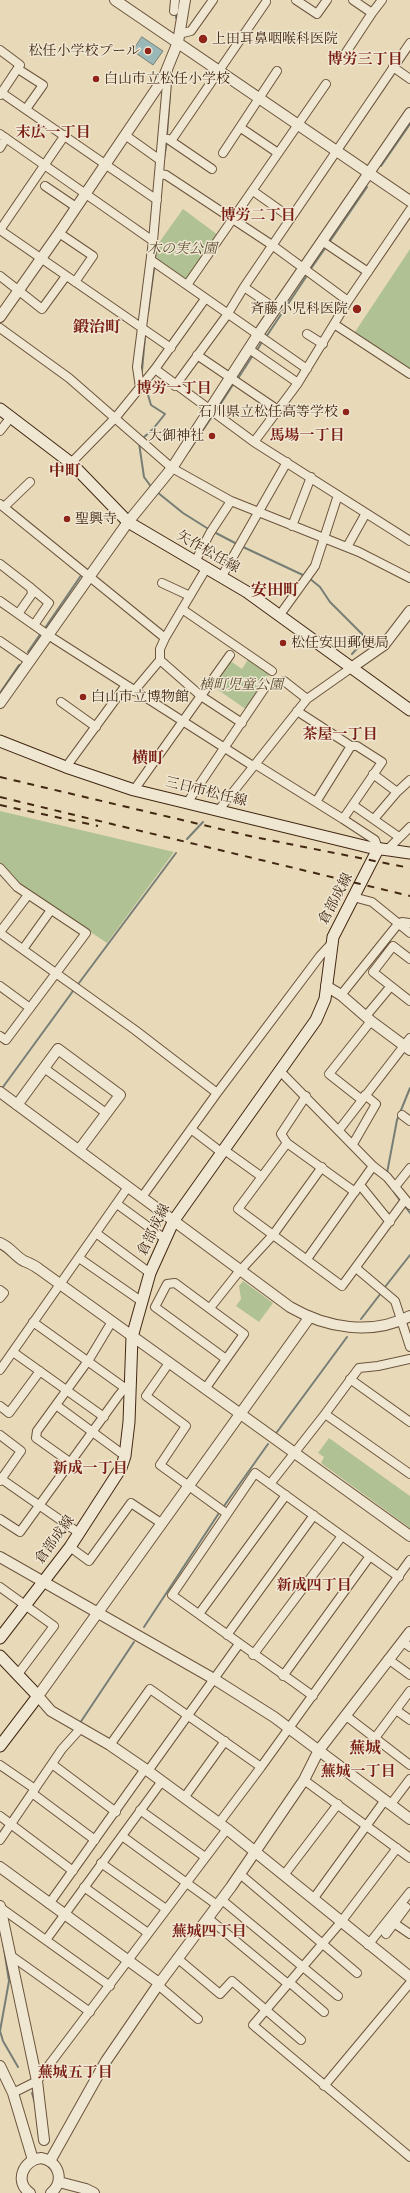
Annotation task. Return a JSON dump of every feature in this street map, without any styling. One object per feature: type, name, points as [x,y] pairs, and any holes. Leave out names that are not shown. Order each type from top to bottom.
[{"type":"main road","name":"矢作松任線","points":[[0,409],[71,463],[128,522],[222,576],[409,708]]},
{"type":"main road","name":"三日市松任線","points":[[0,741],[66,767],[134,790],[382,850],[410,853]]},
{"type":"main road","name":"倉部成線","points":[[0,1638],[70,1547],[114,1481],[125,1456],[129,1422],[128,1387],[132,1337],[150,1273],[174,1220],[279,1070],[316,1020],[325,999],[333,937],[353,897],[382,850]]},
{"type":"main road","points":[[0,1656],[38,1696],[0,1746]]},
{"type":"street","points":[[115,0],[179,38],[219,70],[410,201]]},
{"type":"street","points":[[174,11],[175,0]]},
{"type":"street","points":[[0,317],[19,292],[106,165],[168,68],[179,38],[185,0]]},
{"type":"street","points":[[179,38],[191,31],[213,0]]},
{"type":"street","points":[[296,0],[317,14],[327,0]]},
{"type":"street","points":[[353,0],[372,13]]},
{"type":"street","points":[[345,54],[382,0]]},
{"type":"street","points":[[171,141],[266,2]]},
{"type":"street","points":[[175,386],[227,315],[272,245],[410,43]]},
{"type":"street","points":[[0,50],[20,65],[1,94],[65,135],[157,200]]},
{"type":"street","points":[[393,67],[410,79]]},
{"type":"street","points":[[140,388],[138,367],[160,174],[168,68]]},
{"type":"street","points":[[18,69],[42,85],[26,109]]},
{"type":"street","points":[[223,153],[241,128],[277,71]]},
{"type":"street","points":[[187,285],[326,84]]},
{"type":"street","points":[[0,703],[89,575],[128,522],[172,468],[212,413],[262,339],[276,308],[307,271],[369,173],[410,114]]},
{"type":"street","points":[[241,128],[278,153]]},
{"type":"street","points":[[65,135],[0,230],[41,260],[170,348]]},
{"type":"street","points":[[162,135],[212,169]]},
{"type":"street","points":[[0,148],[3,136],[153,241]]},
{"type":"street","points":[[125,136],[160,160]]},
{"type":"street","points":[[160,174],[166,175],[272,245],[348,301]]},
{"type":"street","points":[[46,186],[76,207]]},
{"type":"street","points":[[253,191],[291,218]]},
{"type":"street","points":[[254,442],[298,383],[348,301],[410,210]]},
{"type":"street","points":[[59,233],[93,256],[75,282]]},
{"type":"street","points":[[326,243],[368,272]]},
{"type":"street","points":[[150,260],[306,370]]},
{"type":"street","points":[[0,276],[42,309],[66,276]]},
{"type":"street","points":[[244,287],[276,308]]},
{"type":"street","points":[[71,463],[116,417],[155,370],[205,299]]},
{"type":"street","points":[[334,324],[410,374]]},
{"type":"street","points":[[0,328],[69,378],[116,417],[172,468],[231,501],[347,547],[410,578]]},
{"type":"street","points":[[307,334],[323,344]]},
{"type":"street","points":[[253,352],[298,383]]},
{"type":"street","points":[[197,355],[278,410]]},
{"type":"street","points":[[155,370],[212,413],[254,442],[410,541]]},
{"type":"street","points":[[0,431],[11,417]]},
{"type":"street","points":[[222,576],[257,512],[287,462]]},
{"type":"street","points":[[292,526],[311,477]]},
{"type":"street","points":[[30,482],[1,505],[165,638]]},
{"type":"street","points":[[279,616],[308,577],[325,539],[338,495]]},
{"type":"street","points":[[196,560],[211,531],[231,501]]},
{"type":"street","points":[[347,547],[366,513]]},
{"type":"street","points":[[0,564],[50,603],[34,625]]},
{"type":"street","points":[[134,691],[160,660],[160,649],[165,638],[207,567]]},
{"type":"street","points":[[162,583],[190,596]]},
{"type":"street","points":[[18,614],[32,594],[31,588]]},
{"type":"street","points":[[0,601],[48,635],[134,691],[343,819],[375,840],[382,850],[400,837],[410,827]]},
{"type":"street","points":[[182,609],[272,671]]},
{"type":"street","points":[[218,811],[307,699],[384,645],[410,611]]},
{"type":"street","points":[[0,640],[29,661]]},
{"type":"street","points":[[134,790],[230,655]]},
{"type":"street","points":[[160,660],[202,696],[242,723]]},
{"type":"street","points":[[284,681],[307,699]]},
{"type":"street","points":[[66,767],[126,685]]},
{"type":"street","points":[[186,803],[266,686]]},
{"type":"street","points":[[61,702],[96,727]]},
{"type":"street","points":[[297,711],[352,746],[357,746],[382,762],[343,819]]},
{"type":"street","points":[[316,802],[352,746]]},
{"type":"street","points":[[373,774],[397,792]]},
{"type":"street","points":[[374,819],[397,792],[410,780]]},
{"type":"street","points":[[353,805],[400,837]]},
{"type":"street","points":[[0,868],[17,887],[86,933],[6,1040],[0,1036]]},
{"type":"street","points":[[28,895],[0,932],[217,1093]]},
{"type":"street","points":[[353,897],[372,902],[410,933]]},
{"type":"street","points":[[23,949],[51,910]]},
{"type":"street","points":[[341,995],[398,924],[402,922],[410,923]]},
{"type":"street","points":[[142,1197],[217,1093],[320,956],[332,943]]},
{"type":"street","points":[[410,959],[393,946],[373,972],[410,1001]]},
{"type":"street","points":[[0,986],[30,1008]]},
{"type":"street","points":[[326,986],[341,995],[368,1019],[408,1044],[363,1098],[339,1130]]},
{"type":"street","points":[[353,1144],[376,1104],[363,1098],[329,1074],[391,986]]},
{"type":"street","points":[[17,1105],[58,1050],[120,1095],[79,1150]]},
{"type":"street","points":[[44,1068],[106,1113]]},
{"type":"street","points":[[279,1070],[395,1187],[405,1203],[342,1286],[238,1209],[287,1143]]},
{"type":"street","points":[[0,1092],[290,1307],[309,1318],[343,1328],[388,1326],[406,1319]]},
{"type":"street","points":[[306,1096],[281,1134],[287,1143],[322,1167],[358,1188],[390,1222]]},
{"type":"street","points":[[402,1115],[410,1121]]},
{"type":"street","points":[[191,1129],[262,1177]]},
{"type":"street","points":[[306,1259],[373,1166]]},
{"type":"street","points":[[210,1308],[273,1235],[322,1167]]},
{"type":"street","points":[[395,1187],[410,1168]]},
{"type":"street","points":[[0,1370],[128,1187]]},
{"type":"street","points":[[116,1204],[165,1239]]},
{"type":"street","points":[[96,1233],[150,1273]]},
{"type":"street","points":[[0,1243],[29,1262],[111,1323],[410,1536]]},
{"type":"street","points":[[79,1258],[141,1301]]},
{"type":"street","points":[[356,1268],[395,1301],[406,1319],[410,1347]]},
{"type":"street","points":[[205,1389],[244,1334],[175,1283],[167,1284],[155,1307],[226,1359]]},
{"type":"street","points":[[0,1290],[4,1293],[0,1298]]},
{"type":"street","points":[[309,1318],[38,1696],[51,1711],[110,1745],[227,1829],[314,1898],[368,1945],[410,1977]]},
{"type":"street","points":[[0,1519],[20,1532],[92,1433],[128,1387],[33,1322]]},
{"type":"street","points":[[71,1463],[36,1438],[37,1430],[88,1361],[111,1323]]},
{"type":"street","points":[[13,1352],[104,1417]]},
{"type":"street","points":[[270,1484],[359,1368],[378,1366],[410,1359]]},
{"type":"street","points":[[168,1363],[146,1396],[186,1426],[160,1465],[226,1513]]},
{"type":"street","points":[[0,1406],[9,1413],[40,1371]]},
{"type":"street","points":[[350,1379],[410,1422]]},
{"type":"street","points":[[56,1405],[125,1456]]},
{"type":"street","points":[[325,1414],[410,1474]]},
{"type":"street","points":[[0,1435],[21,1450],[1,1480],[80,1533]]},
{"type":"street","points":[[313,1696],[253,1655],[172,1595],[226,1513],[255,1473],[399,1577]]},
{"type":"street","points":[[199,1614],[286,1495]]},
{"type":"street","points":[[70,1547],[89,1561],[131,1503],[161,1524]]},
{"type":"street","points":[[227,1635],[314,1515]]},
{"type":"street","points":[[253,1655],[342,1536]]},
{"type":"street","points":[[283,1676],[370,1556]]},
{"type":"street","points":[[1,1558],[44,1580],[214,1679],[290,1729],[410,1819]]},
{"type":"street","points":[[219,1823],[290,1729],[410,1560]]},
{"type":"street","points":[[0,1587],[54,1626],[18,1674]]},
{"type":"street","points":[[50,2161],[106,2061],[158,1984],[240,1874],[304,1780],[319,1750],[388,1659],[406,1644],[410,1632]]},
{"type":"street","points":[[49,1904],[239,1644]]},
{"type":"street","points":[[388,1659],[410,1675]]},
{"type":"street","points":[[110,1745],[150,1689],[188,1714],[261,1767]]},
{"type":"street","points":[[375,1738],[410,1691]]},
{"type":"street","points":[[396,1710],[410,1720]]},
{"type":"street","points":[[345,1716],[410,1765]]},
{"type":"street","points":[[0,1840],[12,1825],[52,1764],[80,1729]]},
{"type":"street","points":[[184,1798],[225,1741]]},
{"type":"street","points":[[52,1764],[116,1812]]},
{"type":"street","points":[[0,1765],[96,1840]]},
{"type":"street","points":[[314,1898],[367,1827],[410,1779]]},
{"type":"street","points":[[304,1780],[410,1858]]},
{"type":"street","points":[[46,1940],[162,1781]]},
{"type":"street","points":[[284,1875],[338,1804]]},
{"type":"street","points":[[140,1810],[205,1857]]},
{"type":"street","points":[[0,1816],[73,1871]]},
{"type":"street","points":[[12,2093],[37,2081],[227,1829]]},
{"type":"street","points":[[122,1836],[186,1883],[220,1902],[338,1996]]},
{"type":"street","points":[[397,1848],[341,1922],[253,2025],[410,2157]]},
{"type":"street","points":[[101,1863],[166,1909]]},
{"type":"street","points":[[0,1867],[64,1915],[129,1960],[198,2019]]},
{"type":"street","points":[[240,1874],[357,1973]]},
{"type":"street","points":[[84,1887],[148,1933]]},
{"type":"street","points":[[368,1945],[392,1921],[410,1896]]},
{"type":"street","points":[[0,1907],[110,1986]]},
{"type":"street","points":[[0,1907],[37,2081],[44,2140]]},
{"type":"street","points":[[208,1918],[324,2012]]},
{"type":"street","points":[[386,1934],[392,1921]]},
{"type":"street","points":[[392,1921],[410,1934]]},
{"type":"street","points":[[10,1955],[90,2012]]},
{"type":"street","points":[[177,1958],[220,1994],[232,1981],[301,2040]]},
{"type":"street","points":[[324,2086],[410,1983]]},
{"type":"street","points":[[0,2066],[12,2093],[32,2160]]},
{"type":"street","points":[[28,2192],[22,2177],[25,2167],[32,2160],[41,2158],[50,2161],[59,2172],[59,2182],[51,2193]]},
{"type":"street","points":[[59,2182],[86,2189],[94,2193]]},
{"type":"green space","name":"木の実公園","points":[[183,209],[218,235],[186,280],[156,260],[158,244]]},
{"type":"green space","points":[[410,249],[410,370],[355,332]]},
{"type":"green space","name":"横町児童公園","points":[[249,658],[271,672],[247,710],[211,685],[229,660],[242,669]]},
{"type":"green space","points":[[0,811],[174,852],[107,943],[25,889],[15,881],[0,864]]},
{"type":"green space","points":[[243,1281],[273,1303],[259,1322],[236,1306],[241,1299],[239,1286]]},
{"type":"green space","points":[[329,1438],[410,1496],[410,1528],[321,1463],[324,1457],[318,1453]]},
{"type":"water","name":"松任小学校プール","points":[[142,37],[163,51],[153,65],[133,51]]},
{"type":"waterway","points":[[176,13],[176,18]]},
{"type":"waterway","points":[[167,135],[170,94]]},
{"type":"waterway","points":[[381,166],[410,124]]},
{"type":"waterway","points":[[164,158],[167,141]]},
{"type":"waterway","points":[[328,244],[367,187]]},
{"type":"waterway","points":[[310,270],[326,247]]},
{"type":"waterway","points":[[155,259],[156,250]]},
{"type":"waterway","points":[[148,313],[154,269]]},
{"type":"waterway","points":[[266,337],[308,274]]},
{"type":"waterway","points":[[142,371],[145,337]]},
{"type":"waterway","points":[[256,352],[263,340]]},
{"type":"waterway","points":[[237,380],[253,355]]},
{"type":"waterway","points":[[216,411],[234,383]]},
{"type":"waterway","points":[[142,439],[153,429],[165,414],[151,405],[145,385]]},
{"type":"waterway","points":[[189,451],[213,415]]},
{"type":"waterway","points":[[139,443],[144,477],[152,488]]},
{"type":"waterway","points":[[157,492],[183,513],[210,530]]},
{"type":"waterway","points":[[214,532],[237,544]]},
{"type":"waterway","points":[[241,546],[305,576]]},
{"type":"waterway","points":[[45,628],[82,574]]},
{"type":"waterway","points":[[309,578],[320,587],[330,602],[364,636],[364,641],[352,654]]},
{"type":"waterway","points":[[28,652],[41,633]]},
{"type":"waterway","points":[[0,693],[19,665]]},
{"type":"waterway","points":[[187,839],[203,822]]},
{"type":"waterway","points":[[79,983],[176,853]]},
{"type":"waterway","points":[[3,1087],[73,991]]},
{"type":"waterway","points":[[387,1173],[397,1120],[410,1088]]},
{"type":"waterway","points":[[387,1182],[401,1202]]},
{"type":"waterway","points":[[404,1205],[410,1213]]},
{"type":"waterway","points":[[385,1287],[410,1255]]},
{"type":"waterway","points":[[361,1319],[381,1293]]},
{"type":"waterway","points":[[277,1432],[347,1337]]},
{"type":"waterway","points":[[224,1506],[268,1444]]},
{"type":"waterway","points":[[144,1627],[219,1513]]},
{"type":"waterway","points":[[80,1723],[134,1642]]},
{"type":"waterway","points":[[3,1942],[9,1981],[0,2031],[3,2041],[18,2067]]},
{"type":"waterway","points":[[32,2093],[35,2103]]},
{"type":"waterway","points":[[38,2127],[38,2133]]},
{"type":"railway","points":[[0,777],[254,837],[410,868]]},
{"type":"railway","points":[[0,797],[410,896]]},
{"type":"railway","points":[[0,805],[98,826]]},
{"type":"place","name":"上田耳鼻咽喉科医院","points":[[203,39]]},
{"type":"place","name":"松任小学校プール","points":[[148,51]]},
{"type":"place","name":"白山市立松任小学校","points":[[96,79]]},
{"type":"place","name":"斉藤小児科医院","points":[[357,309]]},
{"type":"place","name":"石川県立松任高等学校","points":[[346,412]]},
{"type":"place","name":"大御神社","points":[[212,436]]},
{"type":"place","name":"聖興寺","points":[[67,519]]},
{"type":"place","name":"松任安田郵便局","points":[[283,643]]},
{"type":"place","name":"白山市立博物館","points":[[83,697]]},
{"type":"district","name":"博労三丁目","points":[[365,60]]},
{"type":"district","name":"末広一丁目","points":[[53,133]]},
{"type":"district","name":"博労二丁目","points":[[258,216]]},
{"type":"district","name":"鍛治町","points":[[97,328]]},
{"type":"district","name":"博労一丁目","points":[[174,389]]},
{"type":"district","name":"馬場一丁目","points":[[307,436]]},
{"type":"district","name":"中町","points":[[65,472]]},
{"type":"district","name":"安田町","points":[[275,591]]},
{"type":"district","name":"茶屋一丁目","points":[[340,735]]},
{"type":"district","name":"横町","points":[[148,759]]},
{"type":"district","name":"新成一丁目","points":[[90,1469]]},
{"type":"district","name":"新成四丁目","points":[[314,1586]]},
{"type":"district","name":"蕪城","points":[[365,1749]]},
{"type":"district","name":"蕪城一丁目","points":[[358,1772]]},
{"type":"district","name":"蕪城四丁目","points":[[209,1932]]},
{"type":"district","name":"蕪城五丁目","points":[[75,2073]]}]
